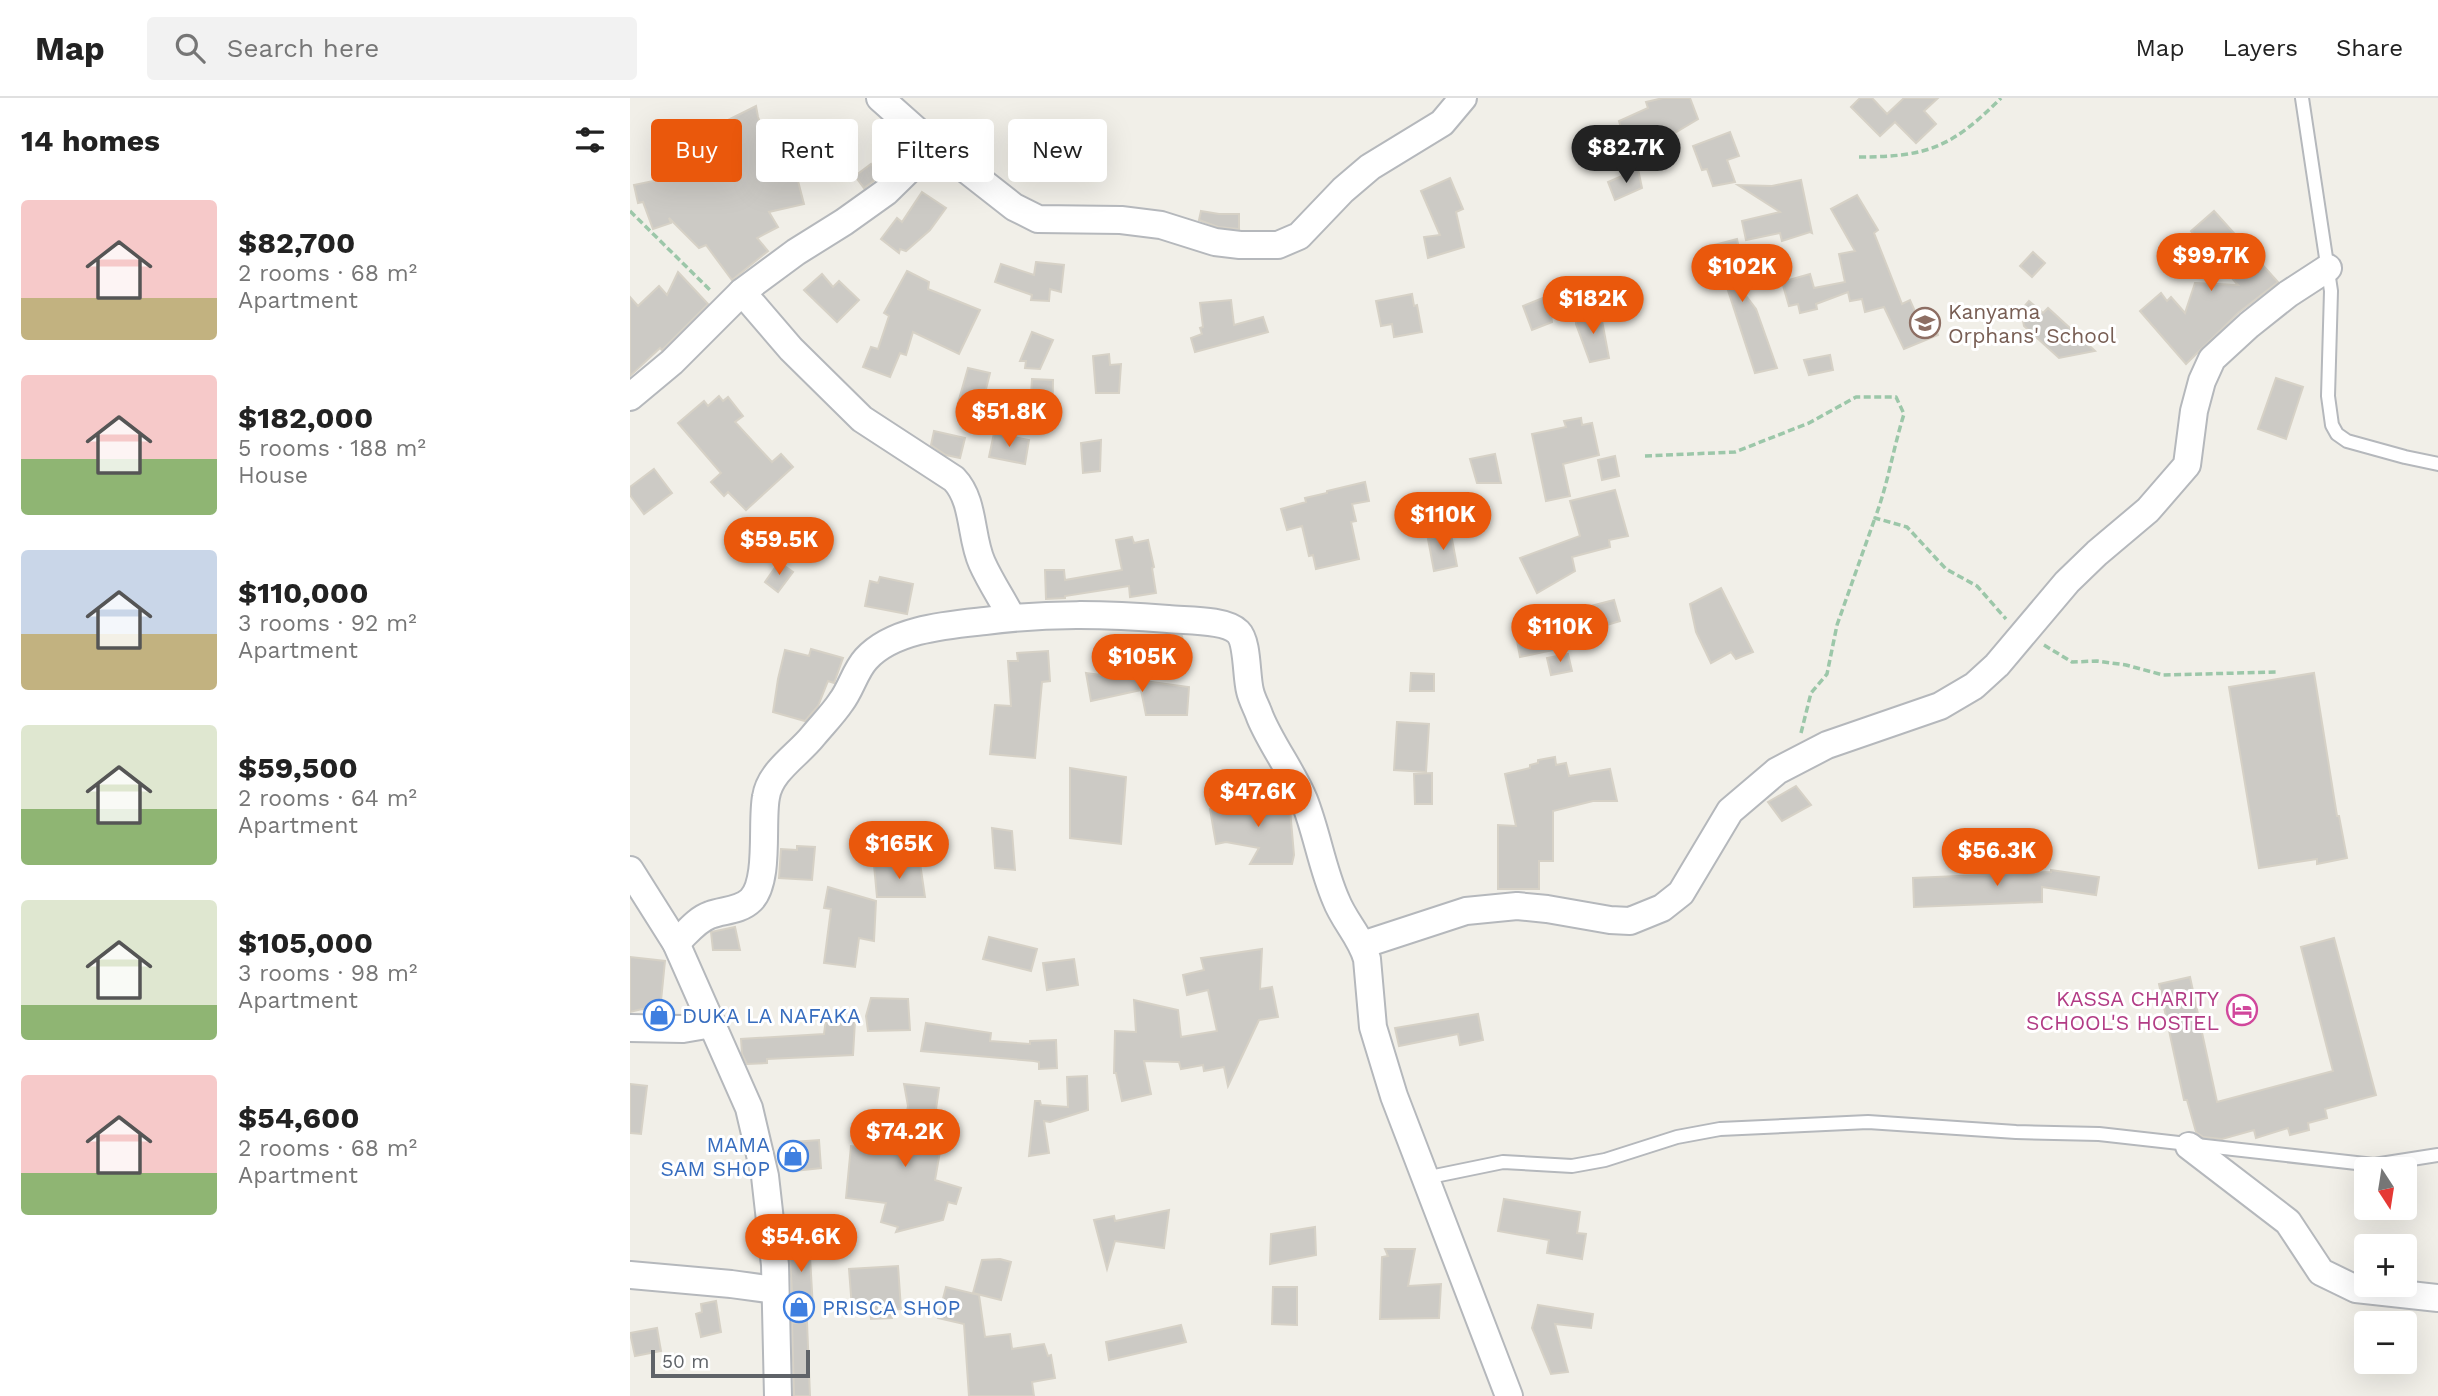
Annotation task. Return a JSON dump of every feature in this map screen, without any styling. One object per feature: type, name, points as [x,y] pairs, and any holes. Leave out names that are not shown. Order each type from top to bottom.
[{"type":"street","points":[[880,98],[904,119]]},
{"type":"street","points":[[982,182],[1014,207],[1038,219],[1121,220],[1161,225],[1215,242],[1240,246],[1278,245],[1299,236],[1343,190],[1370,167],[1441,123],[1463,98]]},
{"type":"street","points":[[630,397],[672,362],[737,297],[788,257],[886,192],[896,182]]},
{"type":"street","points":[[1363,945],[1466,911],[1517,906],[1630,921],[1662,908],[1681,894],[1730,811],[1777,771],[1827,745],[1910,719],[1940,706],[1974,686],[1997,665],[2067,582],[2148,510],[2187,465],[2194,411],[2212,359],[2278,301],[2328,268]]},
{"type":"street","points":[[737,297],[862,419],[960,485],[981,561],[1012,616]]},
{"type":"street","points":[[676,943],[696,922],[742,906],[755,895],[763,857],[766,793],[779,772],[812,738],[841,702],[866,659],[878,648],[930,628],[1012,616],[1055,614],[1122,615],[1219,624],[1239,633],[1243,641],[1251,693],[1261,720],[1275,749],[1293,775],[1305,803],[1337,904],[1363,945],[1367,959],[1373,1027],[1394,1096],[1509,1396]]},
{"type":"street","points":[[630,870],[676,943],[749,1108],[765,1176],[775,1265],[778,1396]]},
{"type":"street","points":[[630,1028],[683,1029],[712,1024]]},
{"type":"street","points":[[2189,1146],[2288,1222],[2321,1272],[2356,1289],[2438,1298]]},
{"type":"street","points":[[630,1275],[775,1290]]},
{"type":"lane","points":[[2302,98],[2331,291],[2328,396],[2330,417],[2337,434],[2347,441],[2438,464]]},
{"type":"lane","points":[[1425,1178],[1503,1162],[1572,1166],[1605,1160],[1677,1136],[1720,1129],[1868,1122],[2016,1132],[2099,1134],[2374,1166],[2438,1155]]},
{"type":"path","points":[[1859,157],[1887,157],[1931,149],[1966,131],[2001,98]]},
{"type":"path","points":[[630,211],[713,293],[737,297]]},
{"type":"path","points":[[1645,456],[1735,453],[1809,424],[1856,397],[1896,397],[1904,414],[1893,450],[1887,488],[1837,625],[1827,674],[1811,693],[1794,762]]},
{"type":"path","points":[[1875,518],[1907,527],[1946,569],[1977,586],[2023,634],[2071,662],[2126,664],[2163,675],[2277,672]]},
{"type":"building","points":[[1663,98],[1690,98],[1698,119],[1631,159],[1619,121],[1648,108],[1646,102]]},
{"type":"building","points":[[1860,98],[1872,98],[1887,114],[1904,98],[1938,98],[1924,111],[1936,124],[1916,143],[1895,122],[1880,136],[1851,107]]},
{"type":"building","points":[[756,106],[759,119],[756,119],[756,182],[798,182],[804,204],[769,212],[778,227],[757,238],[768,251],[732,280],[706,245],[699,248],[669,218],[671,223],[653,229],[643,202],[638,203],[634,185],[651,181],[742,182],[742,119],[730,119]]},
{"type":"building","points":[[1730,132],[1739,156],[1727,160],[1735,182],[1713,186],[1707,169],[1702,170],[1693,146]]},
{"type":"building","points":[[872,165],[872,182],[864,188],[858,180],[858,174]]},
{"type":"building","points":[[1638,169],[1642,188],[1615,200],[1608,182]]},
{"type":"building","points":[[1450,178],[1463,209],[1456,212],[1464,247],[1428,258],[1424,237],[1440,235],[1421,191]]},
{"type":"building","points":[[1801,180],[1812,233],[1782,241],[1780,233],[1746,240],[1742,221],[1780,212],[1738,185],[1772,186]]},
{"type":"building","points":[[922,192],[946,208],[930,230],[906,251],[900,249],[899,253],[881,239],[897,218],[902,222]]},
{"type":"building","points":[[1857,195],[1878,230],[1874,233],[1902,304],[1910,300],[1921,325],[1933,321],[1938,335],[1904,349],[1884,307],[1865,312],[1862,299],[1850,301],[1848,292],[1816,304],[1817,309],[1800,313],[1798,304],[1789,306],[1782,282],[1810,274],[1814,288],[1845,282],[1839,254],[1855,251],[1831,209]]},
{"type":"building","points":[[1201,211],[1239,214],[1239,229],[1218,227],[1199,220]]},
{"type":"building","points":[[2214,211],[2278,282],[2238,313],[2186,364],[2140,311],[2161,293],[2167,301],[2171,297],[2185,313],[2195,283],[2238,285],[2191,231]]},
{"type":"building","points":[[1737,239],[1743,268],[1727,271],[1756,309],[1777,368],[1755,373],[1722,272],[1711,274],[1703,248]]},
{"type":"building","points":[[2033,252],[2045,263],[2032,277],[2020,266]]},
{"type":"building","points":[[1036,262],[1064,265],[1061,292],[1050,289],[1049,301],[1031,300],[1032,295],[995,282],[1001,264],[1034,275]]},
{"type":"building","points":[[907,271],[929,282],[928,289],[980,310],[959,354],[913,332],[906,355],[900,353],[890,377],[863,367],[871,347],[878,349],[889,316],[884,313]]},
{"type":"building","points":[[678,272],[708,304],[662,350],[660,348],[630,376],[630,297],[638,306],[659,286],[667,295]]},
{"type":"building","points":[[822,274],[833,287],[839,281],[859,300],[837,322],[804,290]]},
{"type":"building","points":[[1412,294],[1422,332],[1394,337],[1392,324],[1381,326],[1376,301]]},
{"type":"building","points":[[1548,296],[1552,322],[1532,330],[1523,306]]},
{"type":"building","points":[[1231,300],[1234,325],[1263,317],[1268,332],[1195,352],[1191,338],[1202,334],[1200,328],[1203,327],[1200,303]]},
{"type":"building","points":[[2029,301],[2043,313],[2048,308],[2095,351],[2059,358],[2024,326],[2021,310]]},
{"type":"building","points":[[1600,310],[1609,358],[1590,362],[1576,317]]},
{"type":"building","points":[[1032,332],[1053,340],[1040,369],[1025,368],[1026,361],[1020,361]]},
{"type":"building","points":[[1109,354],[1110,365],[1121,364],[1119,393],[1096,393],[1093,356]]},
{"type":"building","points":[[1830,355],[1833,370],[1809,375],[1804,360]]},
{"type":"building","points":[[968,368],[990,373],[981,409],[958,403]]},
{"type":"building","points":[[2276,378],[2303,387],[2286,439],[2258,429]]},
{"type":"building","points":[[1032,379],[1053,380],[1052,430],[1029,429]]},
{"type":"building","points":[[719,396],[723,401],[728,397],[743,416],[735,422],[772,462],[781,454],[793,467],[746,510],[728,492],[724,496],[711,482],[721,473],[678,423],[704,401],[708,406]]},
{"type":"building","points":[[1581,418],[1582,425],[1592,423],[1599,455],[1563,464],[1570,496],[1546,501],[1532,434],[1566,427],[1564,421]]},
{"type":"building","points":[[934,431],[965,438],[960,458],[946,455],[931,445]]},
{"type":"building","points":[[994,433],[1029,440],[1025,464],[989,457]]},
{"type":"building","points":[[1101,440],[1100,471],[1083,473],[1081,443]]},
{"type":"building","points":[[1495,454],[1501,483],[1477,483],[1470,459]]},
{"type":"building","points":[[1615,456],[1619,476],[1602,480],[1598,460]]},
{"type":"building","points":[[654,469],[672,493],[644,514],[630,495],[630,487]]},
{"type":"building","points":[[1365,482],[1369,501],[1352,504],[1356,521],[1351,522],[1359,559],[1316,569],[1313,555],[1309,556],[1302,526],[1287,530],[1281,509],[1306,502],[1305,498]]},
{"type":"building","points":[[1615,490],[1628,536],[1609,540],[1610,547],[1572,557],[1575,571],[1537,593],[1520,558],[1580,536],[1570,501]]},
{"type":"building","points":[[1451,534],[1457,566],[1434,571],[1428,539]]},
{"type":"building","points":[[1132,537],[1134,543],[1148,540],[1156,593],[1130,597],[1129,586],[1046,599],[1045,570],[1064,570],[1065,580],[1122,570],[1116,540]]},
{"type":"building","points":[[779,562],[793,572],[778,592],[765,582]]},
{"type":"building","points":[[880,577],[913,584],[907,614],[865,606],[870,581],[878,583]]},
{"type":"building","points":[[1721,588],[1753,652],[1736,659],[1731,652],[1711,663],[1696,632],[1690,604]]},
{"type":"building","points":[[1614,600],[1620,621],[1590,630],[1583,608]]},
{"type":"building","points":[[1543,626],[1544,631],[1548,630],[1553,650],[1520,657],[1516,635],[1524,633],[1523,630]]},
{"type":"building","points":[[1182,636],[1186,656],[1153,662],[1149,641]]},
{"type":"building","points":[[811,649],[843,658],[834,683],[828,681],[818,706],[805,721],[773,712],[785,650],[809,656]]},
{"type":"building","points":[[1048,651],[1050,681],[1042,682],[1035,758],[990,754],[995,705],[1011,706],[1008,661],[1018,661],[1017,653]]},
{"type":"building","points":[[1568,654],[1572,671],[1551,675],[1547,658]]},
{"type":"building","points":[[1086,673],[1189,687],[1187,715],[1146,715],[1141,690],[1091,701]]},
{"type":"building","points":[[1411,673],[1434,674],[1434,691],[1410,691]]},
{"type":"building","points":[[2314,673],[2337,816],[2347,858],[2317,864],[2317,859],[2259,868],[2229,687]]},
{"type":"building","points":[[1397,722],[1429,724],[1426,772],[1394,770]]},
{"type":"building","points":[[1555,757],[1556,765],[1566,763],[1569,776],[1610,769],[1617,801],[1593,801],[1553,811],[1553,861],[1539,861],[1539,889],[1498,889],[1498,825],[1516,826],[1505,774],[1530,768],[1530,765],[1538,763],[1538,760]]},
{"type":"building","points":[[1070,768],[1126,777],[1121,844],[1070,838]]},
{"type":"building","points":[[1432,773],[1432,804],[1415,804],[1414,774]]},
{"type":"building","points":[[1796,786],[1811,805],[1782,821],[1768,802]]},
{"type":"building","points":[[1285,795],[1290,809],[1294,855],[1292,864],[1250,864],[1259,848],[1226,842],[1216,844],[1210,809]]},
{"type":"building","points":[[992,828],[1012,831],[1015,870],[995,868]]},
{"type":"building","points":[[797,846],[815,847],[812,880],[779,878],[781,849],[797,850]]},
{"type":"building","points":[[920,863],[925,897],[877,897],[874,865]]},
{"type":"building","points":[[2051,870],[2099,877],[2096,895],[2042,887],[2042,902],[1914,907],[1913,878]]},
{"type":"building","points":[[828,887],[876,901],[874,941],[859,938],[855,967],[824,963],[831,909],[824,908]]},
{"type":"building","points":[[735,927],[740,950],[713,950],[711,932]]},
{"type":"building","points":[[989,937],[1037,949],[1031,971],[983,959]]},
{"type":"building","points":[[2334,938],[2376,1095],[2325,1109],[2327,1118],[2308,1123],[2309,1130],[2290,1135],[2288,1128],[2256,1138],[2254,1130],[2222,1139],[2203,1137],[2196,1132],[2187,1100],[2184,1100],[2159,984],[2190,977],[2217,1102],[2333,1071],[2301,947]]},
{"type":"building","points":[[1262,949],[1260,989],[1272,987],[1278,1017],[1259,1020],[1228,1086],[1224,1067],[1204,1071],[1203,1065],[1181,1069],[1179,1062],[1144,1061],[1151,1094],[1122,1101],[1114,1073],[1115,1031],[1136,1032],[1134,1000],[1178,1010],[1181,1037],[1217,1031],[1208,990],[1187,995],[1183,975],[1204,970],[1201,958]]},
{"type":"building","points":[[630,957],[665,961],[660,1011],[642,1009],[630,1012]]},
{"type":"building","points":[[1074,959],[1078,985],[1047,990],[1043,963]]},
{"type":"building","points":[[871,998],[908,999],[910,1030],[868,1031],[866,1016]]},
{"type":"building","points":[[1478,1014],[1483,1040],[1460,1045],[1458,1034],[1399,1046],[1395,1028]]},
{"type":"building","points":[[826,1019],[855,1021],[853,1055],[767,1059],[767,1063],[747,1064],[742,1054],[741,1039],[824,1034]]},
{"type":"building","points":[[926,1023],[991,1033],[990,1041],[1030,1044],[1030,1041],[1056,1040],[1057,1068],[1039,1069],[1039,1062],[1034,1061],[921,1051]]},
{"type":"building","points":[[1087,1076],[1088,1110],[1050,1122],[1044,1121],[1049,1153],[1029,1156],[1035,1101],[1040,1101],[1041,1105],[1068,1107],[1067,1077]]},
{"type":"building","points":[[630,1084],[647,1086],[641,1134],[630,1133]]},
{"type":"building","points":[[904,1084],[939,1088],[932,1138],[942,1140],[935,1180],[961,1188],[956,1204],[948,1202],[943,1220],[896,1232],[898,1227],[881,1222],[886,1203],[846,1198],[851,1146],[900,1152],[908,1106]]},
{"type":"building","points":[[819,1140],[821,1168],[795,1171],[793,1142]]},
{"type":"building","points":[[1504,1199],[1580,1212],[1577,1233],[1586,1234],[1582,1259],[1547,1253],[1549,1240],[1498,1231]]},
{"type":"building","points":[[1169,1210],[1164,1248],[1115,1241],[1107,1269],[1094,1220],[1114,1216],[1115,1221]]},
{"type":"building","points":[[1315,1227],[1316,1255],[1270,1264],[1271,1234]]},
{"type":"building","points":[[809,1239],[813,1309],[793,1310],[789,1240]]},
{"type":"building","points":[[1385,1249],[1415,1249],[1408,1286],[1441,1284],[1439,1318],[1380,1319],[1382,1257],[1388,1256]]},
{"type":"building","points":[[1000,1259],[1011,1262],[1001,1300],[973,1293],[982,1260]]},
{"type":"building","points":[[898,1266],[901,1309],[891,1310],[892,1318],[871,1319],[870,1307],[852,1308],[849,1269]]},
{"type":"building","points":[[946,1287],[979,1295],[985,1337],[1010,1334],[1012,1349],[1044,1344],[1048,1356],[1051,1355],[1055,1378],[1032,1382],[1034,1396],[969,1396],[964,1324],[938,1318]]},
{"type":"building","points":[[1273,1287],[1297,1287],[1297,1325],[1272,1324]]},
{"type":"building","points":[[716,1301],[721,1332],[701,1337],[696,1314],[702,1312],[701,1304]]},
{"type":"building","points":[[1538,1305],[1593,1314],[1591,1328],[1555,1324],[1568,1372],[1551,1374],[1532,1328]]},
{"type":"building","points":[[807,1322],[810,1396],[794,1396],[792,1323]]},
{"type":"building","points":[[1181,1325],[1186,1342],[1109,1360],[1106,1342]]},
{"type":"building","points":[[657,1328],[661,1351],[635,1356],[630,1333]]},
{"type":"place","name":"Kanyama Orphans' School","points":[[1925,323]]},
{"type":"place","name":"KASSA CHARITY SCHOOL'S HOSTEL","points":[[2242,1010]]},
{"type":"place","name":"DUKA LA NAFAKA","points":[[659,1015]]},
{"type":"place","name":"MAMA SAM SHOP","points":[[793,1156]]},
{"type":"place","name":"PRISCA SHOP","points":[[799,1307]]}]
